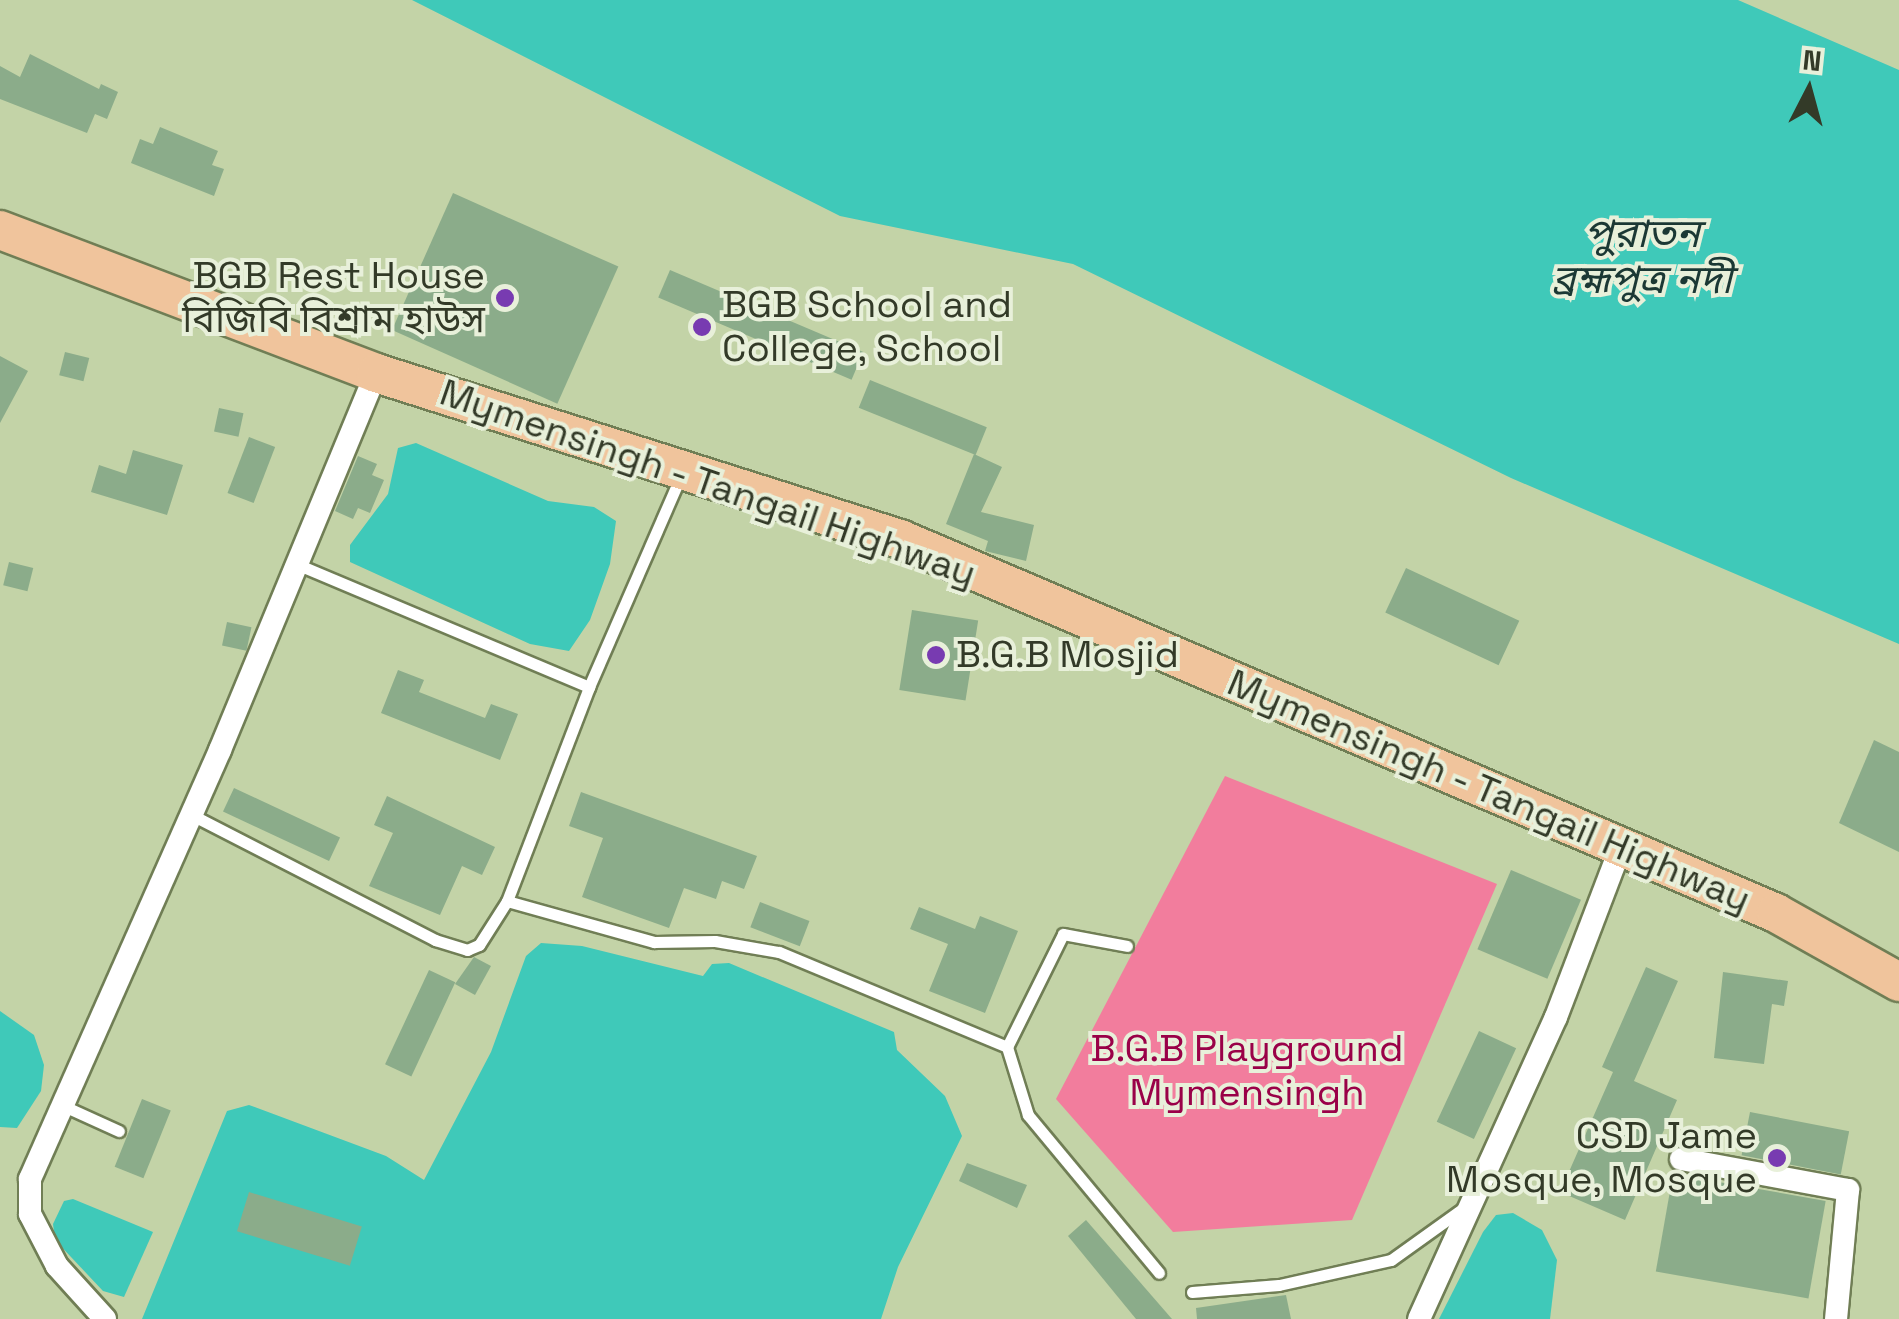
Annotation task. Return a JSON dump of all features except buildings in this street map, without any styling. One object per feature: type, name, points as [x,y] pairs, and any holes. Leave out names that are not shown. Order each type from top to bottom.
[{"type":"highway","name":"Mymensingh - Tangail Highway","points":[[0,230],[376,373],[900,539],[1776,913],[1899,982]]},
{"type":"street","points":[[105,1319],[58,1266],[30,1214],[30,1179],[43,1140],[66,1108],[376,373]]},
{"type":"street","points":[[1419,1319],[1556,1017],[1621,847]]},
{"type":"street","points":[[1682,1159],[1848,1190],[1836,1319]]},
{"type":"lane","points":[[190,814],[435,940],[467,950],[479,944],[508,901],[589,687],[684,468]]},
{"type":"lane","points":[[296,564],[589,687]]},
{"type":"lane","points":[[508,901],[654,942],[714,941],[779,952],[1007,1047]]},
{"type":"lane","points":[[1127,946],[1063,934],[1007,1047],[1028,1115],[1159,1273]]},
{"type":"lane","points":[[66,1108],[119,1130]]},
{"type":"lane","points":[[1192,1292],[1280,1285],[1391,1260],[1472,1202]]},
{"type":"green space","name":"B.G.B Playground Mymensingh","points":[[1225,776],[1497,884],[1352,1220],[1173,1232],[1056,1099]]},
{"type":"water","name":"পুরাতন ব্রহ্মপুত্র নদী","points":[[412,0],[1738,0],[1899,70],[1899,644],[1511,478],[1073,264],[840,216]]},
{"type":"water","points":[[416,443],[548,501],[594,507],[616,521],[610,564],[590,620],[569,651],[530,644],[350,562],[350,545],[388,494],[398,448]]},
{"type":"water","points":[[541,943],[582,946],[703,976],[712,964],[729,963],[894,1032],[897,1050],[945,1096],[962,1136],[898,1267],[881,1319],[142,1319],[227,1111],[249,1105],[386,1156],[424,1180],[491,1052],[526,956]]},
{"type":"water","points":[[0,1011],[34,1035],[44,1065],[41,1091],[17,1128],[0,1127]]},
{"type":"water","points":[[73,1199],[153,1232],[124,1297],[103,1291],[55,1240],[53,1224],[64,1201]]},
{"type":"water","points":[[1513,1213],[1542,1230],[1557,1260],[1550,1319],[1439,1319],[1483,1232],[1496,1215]]},
{"type":"place","name":"BGB Rest House বিজিবি বিশ্রাম হাউস","points":[[505,298]]},
{"type":"place","name":"BGB School and College, School","points":[[702,327]]},
{"type":"place","name":"B.G.B Mosjid","points":[[936,655]]},
{"type":"place","name":"CSD Jame Mosque, Mosque","points":[[1777,1158]]}]
